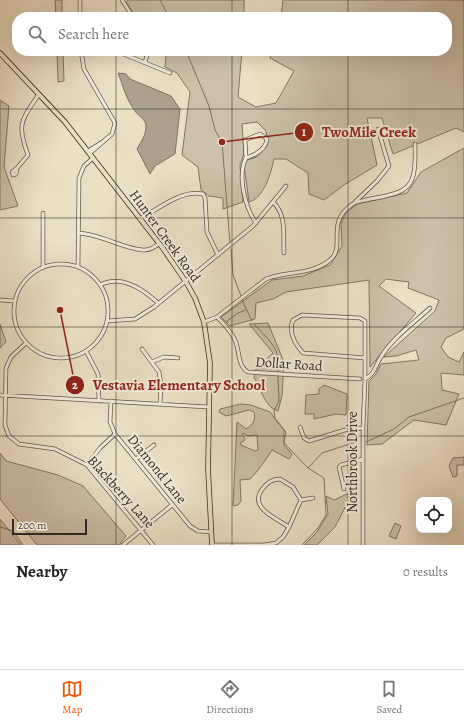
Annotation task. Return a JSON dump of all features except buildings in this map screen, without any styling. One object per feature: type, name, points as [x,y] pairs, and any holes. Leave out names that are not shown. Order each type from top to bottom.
[{"type":"main road","name":"Hunter Creek Road","points":[[0,53],[65,122],[89,152],[159,244],[186,282],[195,298],[204,322],[210,363],[208,469],[212,545]]},
{"type":"street","points":[[80,0],[80,12]]},
{"type":"street","points":[[122,0],[130,12]]},
{"type":"street","points":[[82,56],[84,69],[115,123],[113,132],[89,152]]},
{"type":"street","points":[[128,56],[170,74]]},
{"type":"street","points":[[145,63],[147,56]]},
{"type":"street","points":[[17,168],[28,155],[22,134],[21,122],[39,94]]},
{"type":"street","points":[[204,322],[217,317],[266,279],[314,268],[330,260],[334,255],[338,218],[341,213],[378,181],[389,166],[378,129]]},
{"type":"street","points":[[246,158],[254,155],[263,147],[266,142],[265,136],[260,134],[245,140],[246,158],[242,167],[247,207],[256,223]]},
{"type":"street","points":[[353,203],[393,194],[406,189],[416,166],[415,144]]},
{"type":"street","points":[[78,267],[80,178],[84,166],[93,158]]},
{"type":"street","points":[[107,321],[135,319],[186,282],[256,223],[286,186]]},
{"type":"street","points":[[140,219],[175,199],[195,193],[203,194],[205,198],[207,232],[218,255]]},
{"type":"street","points":[[274,202],[282,216],[284,253]]},
{"type":"street","points":[[43,213],[43,267]]},
{"type":"street","points":[[78,233],[100,236],[141,250],[152,248],[159,244]]},
{"type":"street","points":[[58,264],[78,267],[88,272],[100,285],[108,306],[107,321],[98,340],[86,351],[68,358],[54,358],[36,352],[26,343],[15,324],[14,301],[18,290],[24,281],[43,267],[58,264]]},
{"type":"street","points":[[100,285],[111,281],[120,281],[143,291],[158,303]]},
{"type":"street","points":[[0,300],[14,301]]},
{"type":"street","points":[[365,379],[372,374],[380,357],[387,347],[430,308]]},
{"type":"street","name":"Northbrook Drive","points":[[363,545],[362,428],[365,379],[365,358],[365,323],[364,319],[302,314],[295,317],[291,327],[292,336],[303,353],[365,358]]},
{"type":"street","name":"Dollar Road","points":[[217,317],[231,333],[236,342],[241,366],[248,372],[360,379]]},
{"type":"street","name":"Blackberry Lane","points":[[26,343],[8,362],[5,375],[5,428],[13,441],[25,446],[55,450],[87,465],[153,545]]},
{"type":"street","points":[[142,349],[158,369],[161,378],[160,404]]},
{"type":"street","points":[[86,351],[98,374],[99,401]]},
{"type":"street","points":[[152,362],[164,357],[178,358]]},
{"type":"street","points":[[0,395],[208,407]]},
{"type":"street","name":"Diamond Lane","points":[[111,401],[110,422],[115,434],[172,506],[192,528],[211,532]]},
{"type":"street","points":[[300,427],[304,438],[309,441],[345,430],[362,428]]},
{"type":"street","points":[[87,465],[100,448],[115,434]]},
{"type":"street","points":[[136,459],[154,445]]},
{"type":"street","points":[[344,489],[339,467],[341,465],[362,459]]},
{"type":"street","points":[[290,527],[264,511],[258,504],[259,494],[271,481],[280,479],[293,487],[301,500]]},
{"type":"street","points":[[301,500],[313,498]]},
{"type":"street","points":[[212,545],[273,544],[281,539],[290,527],[301,500]]},
{"type":"street","points":[[123,545],[172,506]]},
{"type":"shaded area","points":[[55,0],[62,0],[62,12],[56,12]]},
{"type":"shaded area","points":[[128,0],[244,0],[244,12],[133,12],[126,2]]},
{"type":"shaded area","points":[[283,0],[464,0],[464,132],[456,128],[393,154],[382,118],[367,118],[377,165],[344,185],[324,200],[309,194],[308,173],[286,159],[274,159],[269,178],[263,190],[259,196],[249,202],[244,165],[247,160],[257,157],[268,144],[266,131],[257,122],[242,124],[244,154],[240,165],[243,202],[223,209],[223,198],[209,196],[201,190],[198,167],[182,155],[190,92],[177,73],[165,67],[166,56],[242,56],[238,97],[256,107],[276,103],[294,71],[270,58],[271,56],[452,56],[452,12],[282,12]]},
{"type":"shaded area","points":[[57,56],[63,56],[64,81],[58,82]]},
{"type":"shaded area","points":[[118,73],[126,74],[130,79],[171,96],[180,109],[175,154],[155,166],[150,174],[137,149],[144,136],[146,124],[129,102]]},
{"type":"shaded area","points":[[0,100],[9,106],[4,167],[18,206],[0,210]]},
{"type":"shaded area","points":[[464,148],[464,329],[446,338],[441,347],[448,357],[459,362],[464,352],[464,375],[441,373],[442,390],[459,394],[446,425],[414,420],[382,444],[367,445],[369,381],[376,374],[381,364],[419,360],[416,350],[396,356],[384,357],[435,311],[439,300],[408,288],[409,282],[386,279],[379,286],[416,313],[370,367],[369,280],[286,292],[273,299],[256,303],[255,319],[230,326],[221,317],[272,280],[303,276],[330,265],[342,246],[341,223],[346,213],[357,204],[407,193],[421,172]]},
{"type":"shaded area","points":[[268,323],[284,362],[282,396],[278,411],[269,406],[254,377],[256,369],[273,353],[249,324]]},
{"type":"shaded area","points":[[0,324],[6,342],[0,348]]},
{"type":"shaded area","points":[[324,385],[347,394],[346,415],[336,414],[314,419],[314,414],[305,414],[306,395],[319,394],[319,389]]},
{"type":"shaded area","points":[[241,404],[251,405],[270,412],[284,430],[284,445],[292,454],[289,459],[272,450],[250,479],[240,480],[241,501],[238,505],[233,506],[237,422],[246,429],[253,422],[255,415],[254,412],[249,410],[226,416],[219,412],[220,409]],"holes":[[[243,433],[248,436],[257,435],[258,450],[255,451],[241,445],[241,442],[245,439],[242,434]]]},
{"type":"shaded area","points":[[0,453],[6,461],[58,475],[83,486],[126,536],[119,545],[37,545],[0,499]]},
{"type":"shaded area","points":[[464,457],[464,465],[457,465],[457,476],[453,477],[449,466],[453,458]]},
{"type":"shaded area","points":[[347,494],[351,496],[335,527],[317,545],[304,545],[317,532],[328,514],[326,496],[334,500]]},
{"type":"shaded area","points":[[0,519],[21,545],[0,545]]},
{"type":"shaded area","points":[[395,523],[401,526],[396,539],[389,536]]},
{"type":"waterway","points":[[160,0],[166,12]]},
{"type":"waterway","points":[[188,56],[209,106],[215,130],[222,142],[230,243]]},
{"type":"waterway","points":[[231,249],[233,275],[241,296]]},
{"type":"waterway","points":[[242,300],[252,321]]},
{"type":"waterway","points":[[226,322],[238,313],[246,310]]},
{"type":"waterway","points":[[254,324],[276,350],[279,364],[278,372]]},
{"type":"waterway","points":[[278,376],[279,401],[274,411],[275,419],[286,432],[284,442],[286,445],[308,468]]},
{"type":"waterway","points":[[366,442],[394,429],[409,417],[464,398]]},
{"type":"waterway","points":[[302,545],[318,528],[326,515],[324,478],[308,468],[322,453],[356,442]]},
{"type":"waterway","points":[[0,527],[13,531],[23,545]]},
{"type":"place","name":"TwoMile Creek","points":[[222,142]]},
{"type":"place","name":"Vestavia Elementary School","points":[[60,310]]}]
